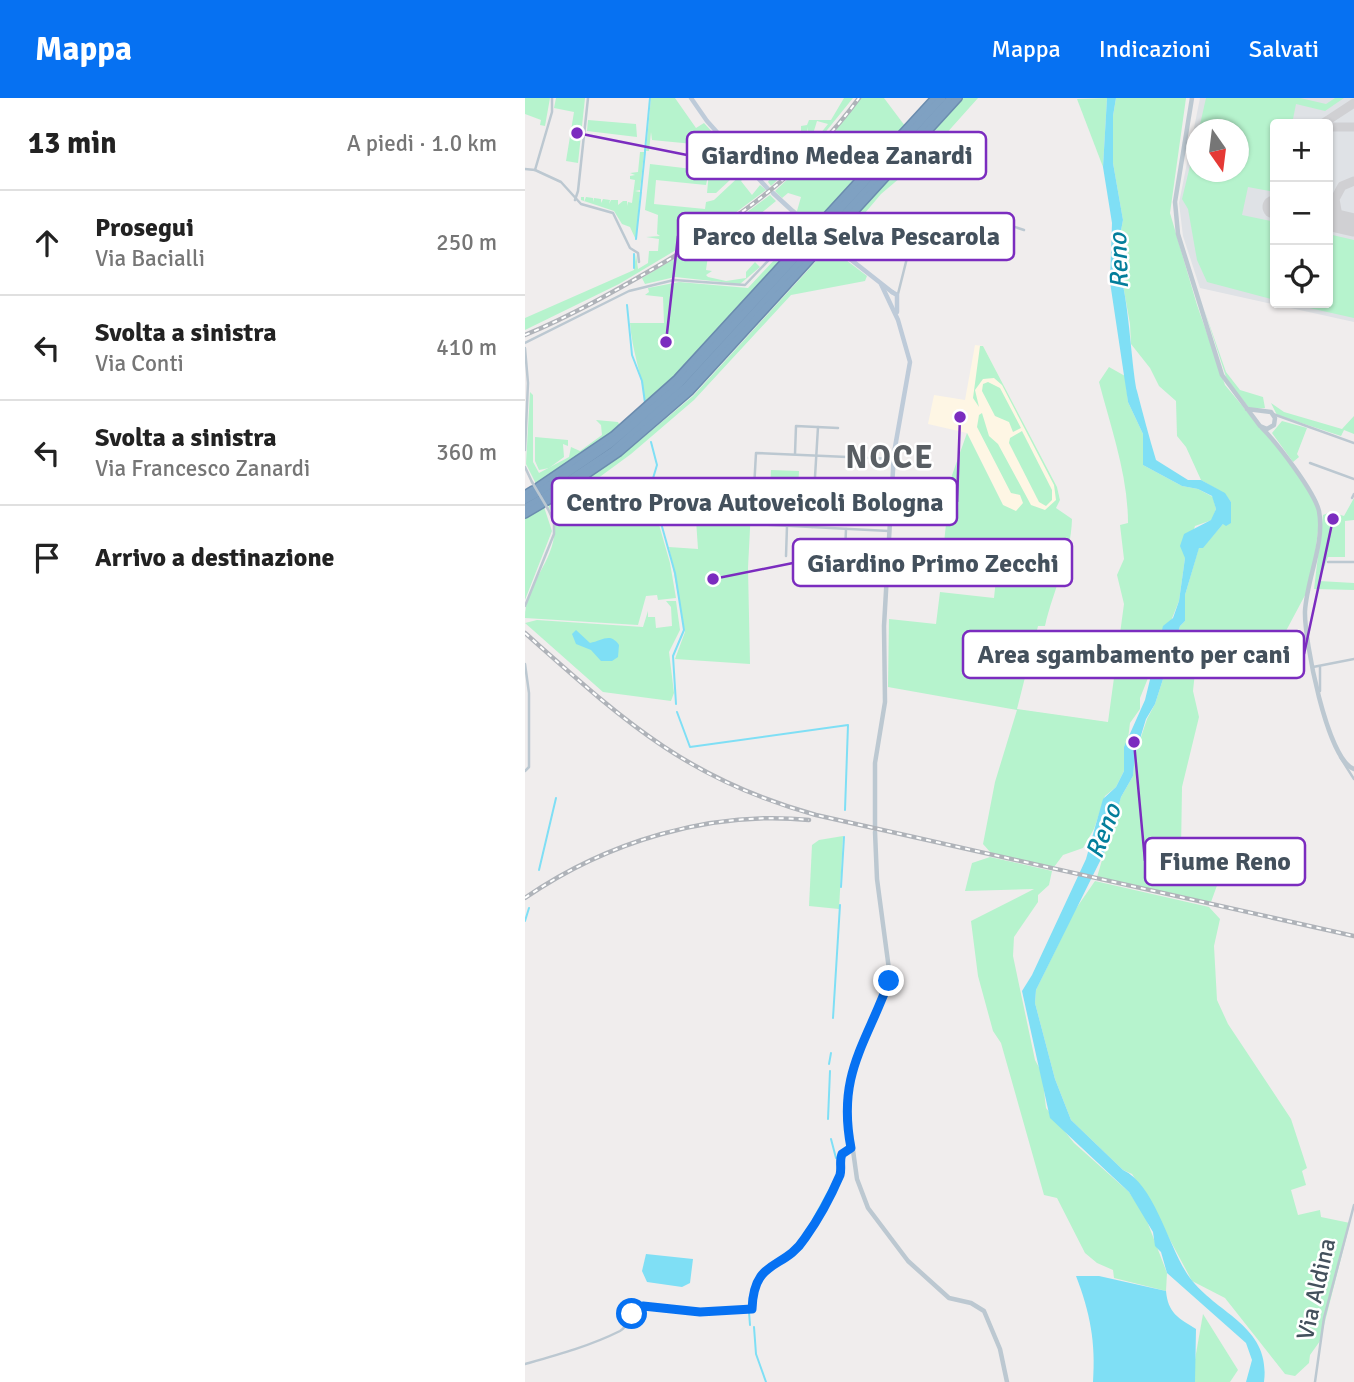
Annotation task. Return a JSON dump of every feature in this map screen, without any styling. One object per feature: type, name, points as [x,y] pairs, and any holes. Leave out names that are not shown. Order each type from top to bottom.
[{"type":"highway","points":[[525,508],[677,379],[935,98]]},
{"type":"highway","points":[[525,514],[540,496],[610,444],[671,392],[942,98]]},
{"type":"highway","points":[[525,495],[540,496],[613,451],[691,382],[951,98]]},
{"type":"highway","points":[[525,500],[540,496],[619,452],[689,391],[958,98]]},
{"type":"main road","points":[[691,98],[707,121],[770,191],[811,228]]},
{"type":"main road","points":[[831,244],[893,296],[910,366],[893,459],[891,504]]},
{"type":"street","points":[[535,170],[552,112],[552,98]]},
{"type":"street","points":[[575,200],[579,187],[588,98]]},
{"type":"street","points":[[1192,98],[1175,202],[1178,233],[1222,375],[1310,490],[1319,511],[1319,533],[1305,611],[1309,652],[1340,757],[1354,779]]},
{"type":"street","points":[[525,170],[535,170],[563,183],[575,200],[613,213],[630,248],[638,253],[639,262]]},
{"type":"street","points":[[525,343],[627,292],[645,287],[674,280],[745,285],[804,223]]},
{"type":"street","points":[[893,296],[900,286],[908,254],[903,223],[1003,223],[1024,230]]},
{"type":"street","points":[[525,348],[528,390],[525,450]]},
{"type":"street","points":[[1247,409],[1286,418],[1354,443]]},
{"type":"street","points":[[1257,420],[1261,412]]},
{"type":"street","points":[[1273,414],[1272,437],[1279,450]]},
{"type":"street","points":[[1261,427],[1273,426],[1286,418]]},
{"type":"street","points":[[795,455],[796,426],[838,428]]},
{"type":"street","points":[[812,527],[818,427]]},
{"type":"street","points":[[889,531],[752,524],[756,453],[893,459]]},
{"type":"street","points":[[1310,463],[1354,479]]},
{"type":"street","points":[[525,467],[554,522],[554,534],[525,606]]},
{"type":"street","points":[[815,484],[891,487]]},
{"type":"street","points":[[813,500],[891,504],[884,708],[875,763],[877,879],[890,972],[858,1054],[848,1089],[845,1109],[851,1148],[863,1197],[887,1237],[942,1293],[984,1311],[1000,1349],[1007,1382]]},
{"type":"street","points":[[786,556],[787,526]]},
{"type":"street","points":[[845,553],[846,529]]},
{"type":"street","points":[[1328,562],[1354,562]]},
{"type":"street","points":[[1309,652],[1320,665],[1320,694]]},
{"type":"street","points":[[1312,668],[1354,659]]},
{"type":"street","points":[[525,664],[529,767],[525,771]]},
{"type":"street","points":[[1340,757],[1354,769]]},
{"type":"street","points":[[525,1364],[559,1355],[621,1330],[638,1307],[700,1312],[752,1309],[756,1282],[771,1264],[790,1254],[806,1237],[840,1175],[842,1154],[851,1148]]},
{"type":"street","name":"Via Aldina","points":[[1315,1382],[1324,1318],[1354,1205]]},
{"type":"shaded area","points":[[1200,98],[1354,98],[1354,322],[1291,308],[1333,308],[1333,119],[1270,119],[1270,303],[1200,288],[1183,236],[1179,203],[1186,168],[1186,182],[1249,182],[1249,119],[1196,119]]},
{"type":"shaded area","points":[[975,345],[983,346],[1057,487],[1060,500],[1052,511],[1030,516],[1008,509],[1003,505],[967,433],[928,424],[934,395],[965,400]]},
{"type":"green space","points":[[525,98],[550,98],[545,126],[540,125],[541,120],[525,114]]},
{"type":"green space","points":[[556,98],[585,98],[578,163],[566,161],[574,112],[554,108]]},
{"type":"green space","points":[[651,98],[675,98],[696,128],[704,123],[723,144],[714,146],[652,140],[651,132],[649,151],[646,151]]},
{"type":"green space","points":[[844,98],[853,98],[815,145],[771,186],[768,182],[772,175],[760,161],[767,164],[769,171],[782,169],[790,159],[804,150],[804,143],[812,144],[828,124],[817,121],[813,134],[808,133],[808,127],[807,133],[801,133],[801,126],[807,125],[809,120],[831,120]]},
{"type":"green space","points":[[861,98],[884,98],[905,126],[813,225],[792,208],[797,211],[801,197],[788,193],[782,198],[775,191],[824,145]]},
{"type":"green space","points":[[962,98],[978,98],[927,155],[881,194],[838,245],[834,241]]},
{"type":"green space","points":[[1107,98],[1103,167],[1077,99]]},
{"type":"green space","points":[[1116,98],[1186,98],[1170,213],[1197,305],[1225,385],[1300,475],[1317,500],[1320,516],[1311,584],[1279,644],[1258,645],[1225,640],[1196,663],[1193,691],[1199,717],[1182,787],[1181,851],[1222,857],[1223,869],[1211,902],[1097,877],[1121,797],[1133,776],[1135,755],[1147,719],[1155,704],[1180,626],[1185,621],[1185,595],[1199,547],[1203,547],[1223,524],[1231,523],[1231,502],[1225,494],[1201,480],[1186,447],[1177,436],[1176,401],[1159,386],[1150,368],[1131,344],[1120,268],[1115,263],[1123,220],[1113,163],[1113,116]]},
{"type":"green space","points":[[1206,98],[1300,98],[1326,104],[1335,98],[1344,98],[1325,111],[1296,104],[1293,119],[1270,119],[1270,191],[1248,187],[1242,215],[1270,221],[1270,299],[1207,282],[1197,260],[1188,209],[1182,199],[1186,182],[1249,182],[1249,119],[1201,119]]},
{"type":"green space","points":[[588,120],[636,124],[637,137],[587,131]]},
{"type":"green space","points":[[726,148],[744,167],[716,193],[707,193],[710,162],[718,155],[722,160],[727,156],[723,150]]},
{"type":"green space","points":[[640,152],[644,152],[640,190],[635,191],[640,192],[636,240],[630,227],[622,224],[614,211],[584,201],[586,197],[593,198],[593,202],[594,198],[601,199],[601,203],[603,199],[610,200],[609,204],[611,200],[618,200],[618,205],[623,201],[627,201],[627,206],[628,202],[632,203],[635,180],[630,179],[630,176],[635,175],[630,173],[638,172]]},
{"type":"green space","points":[[650,164],[709,171],[706,185],[656,180],[654,204],[705,209],[706,202],[714,200],[746,170],[749,173],[741,181],[752,195],[760,185],[766,190],[723,222],[619,284],[525,330],[525,318],[634,270],[636,254],[638,269],[648,263],[649,251],[658,251],[659,239],[646,237],[660,236],[657,234],[658,215],[645,210]]},
{"type":"green space","points":[[770,195],[776,201],[747,225],[706,248],[709,249],[706,270],[712,271],[706,275],[708,277],[726,281],[746,278],[746,272],[755,262],[760,267],[740,284],[675,277],[645,284],[642,278],[723,230]]},
{"type":"green space","points":[[804,228],[808,231],[729,318],[645,403],[630,323],[664,323],[663,297],[645,295],[649,292],[648,288],[679,282],[748,288]]},
{"type":"green space","points":[[1333,235],[1354,240],[1354,318],[1309,308],[1333,308]]},
{"type":"green space","points":[[829,247],[867,276],[865,281],[791,295],[694,400],[631,454],[586,487],[648,486],[670,563],[676,598],[658,600],[657,595],[646,596],[638,625],[525,618],[527,603],[554,536],[554,521],[548,505],[621,456],[693,396]]},
{"type":"green space","points":[[1204,309],[1226,372],[1240,390],[1263,397],[1265,408],[1250,409],[1227,380]]},
{"type":"green space","points":[[980,346],[983,346],[1057,487],[1060,500],[1056,508],[1072,519],[1065,560],[1045,626],[1038,626],[1017,709],[1108,722],[1124,604],[1117,575],[1124,559],[1120,525],[1128,523],[1122,469],[1099,382],[1109,367],[1125,376],[1128,402],[1143,434],[1143,465],[1182,486],[1198,489],[1213,497],[1216,509],[1212,520],[1195,526],[1185,558],[1179,601],[1140,698],[1140,709],[1130,723],[1124,771],[1116,787],[1105,796],[1094,829],[1083,848],[1063,855],[1054,867],[991,853],[983,844],[995,782],[1017,710],[888,687],[889,619],[936,624],[940,592],[994,598],[998,559],[943,552],[951,478],[967,433],[1003,505],[1016,511],[1023,503],[1020,495],[1011,493],[977,427],[979,415],[982,413],[989,436],[998,444],[1031,505],[1045,510],[1056,500],[1054,485],[1002,385],[994,378],[983,379],[975,390],[979,407],[973,398]]},
{"type":"green space","points":[[988,382],[1000,388],[1021,428],[1013,432],[1009,422],[995,416],[982,391],[983,384]]},
{"type":"green space","points":[[530,392],[533,395],[533,462],[539,473],[569,457],[571,447],[580,451],[602,435],[601,425],[596,420],[618,422],[620,426],[536,484],[526,464]]},
{"type":"green space","points":[[1271,403],[1284,412],[1342,429],[1354,416],[1354,434],[1344,430],[1341,436],[1277,415]]},
{"type":"green space","points":[[1282,421],[1307,428],[1297,454],[1299,457],[1293,462],[1272,433]]},
{"type":"green space","points":[[1022,431],[1052,490],[1052,500],[1046,506],[1039,502],[1009,443],[1010,438]]},
{"type":"green space","points":[[535,437],[568,440],[568,446],[563,444],[564,457],[549,468],[539,470],[535,461]]},
{"type":"green space","points":[[771,470],[799,471],[797,510],[769,508]]},
{"type":"green space","points":[[1354,498],[1354,520],[1345,521],[1345,557],[1328,557],[1319,581],[1354,583],[1354,590],[1314,589],[1323,515],[1331,512],[1344,516]]},
{"type":"green space","points":[[695,505],[751,509],[748,568],[750,664],[675,659],[685,632],[669,547],[698,549]]},
{"type":"green space","points":[[544,507],[552,531],[525,600],[525,518]]},
{"type":"green space","points":[[666,601],[676,601],[680,630],[669,652],[674,693],[671,701],[603,692],[525,623],[537,620],[643,627],[648,611],[648,617],[655,617],[656,628],[672,626],[671,607]]},
{"type":"green space","points":[[843,836],[839,909],[809,906],[812,845],[819,840]]},
{"type":"green space","points":[[990,857],[1052,871],[1049,885],[1038,895],[1038,902],[1014,937],[1013,956],[1035,1060],[1042,1073],[1046,1108],[1074,1143],[1129,1192],[1145,1216],[1167,1273],[1166,1291],[1114,1278],[1113,1270],[1097,1263],[1085,1253],[1057,1198],[1044,1195],[1001,1043],[993,1031],[978,976],[971,921],[1034,889],[965,891],[972,863]]},
{"type":"green space","points":[[1095,881],[1209,907],[1220,919],[1214,946],[1217,1000],[1228,1024],[1291,1119],[1307,1168],[1302,1171],[1306,1185],[1291,1190],[1298,1215],[1320,1210],[1321,1217],[1350,1223],[1320,1341],[1310,1355],[1309,1363],[1295,1376],[1285,1374],[1225,1298],[1192,1281],[1132,1174],[1123,1170],[1071,1120],[1055,1079],[1035,1003],[1036,990],[1075,910]]},
{"type":"green space","points":[[1203,1314],[1238,1370],[1230,1382],[1191,1382]]},
{"type":"water","name":"Reno","points":[[1107,98],[1116,98],[1113,116],[1113,163],[1123,220],[1115,262],[1123,285],[1137,391],[1153,451],[1156,460],[1188,480],[1201,480],[1225,493],[1231,502],[1231,523],[1226,526],[1223,524],[1203,548],[1199,548],[1185,595],[1185,621],[1180,626],[1155,704],[1146,719],[1135,755],[1133,776],[1121,797],[1108,845],[1036,990],[1035,1003],[1055,1079],[1071,1120],[1144,1189],[1190,1278],[1251,1334],[1264,1363],[1264,1382],[1246,1382],[1252,1360],[1246,1343],[1167,1273],[1161,1252],[1155,1246],[1153,1232],[1129,1192],[1050,1118],[1022,991],[1086,859],[1103,799],[1116,787],[1124,771],[1124,747],[1145,700],[1163,626],[1173,618],[1179,601],[1185,558],[1180,546],[1184,534],[1211,520],[1216,509],[1212,496],[1198,489],[1182,486],[1143,465],[1143,434],[1128,402],[1110,282],[1112,223],[1103,167]]},
{"type":"water","points":[[576,630],[590,643],[606,638],[616,641],[619,645],[618,657],[612,661],[601,661],[591,650],[576,644],[572,634]]},
{"type":"water","points":[[646,1254],[693,1259],[690,1283],[682,1287],[647,1282],[642,1271]]},
{"type":"water","points":[[1076,1276],[1099,1276],[1166,1291],[1169,1305],[1175,1314],[1196,1329],[1195,1382],[1093,1382],[1091,1328]]},
{"type":"waterway","points":[[645,151],[650,98]]},
{"type":"waterway","points":[[641,191],[645,152]]},
{"type":"waterway","points":[[636,239],[641,192]]},
{"type":"waterway","points":[[634,254],[634,268]]},
{"type":"waterway","points":[[627,305],[632,355],[642,381],[645,403]]},
{"type":"waterway","points":[[651,442],[657,465],[651,485],[660,519]]},
{"type":"waterway","points":[[661,523],[675,573],[684,630],[673,656],[676,704]]},
{"type":"waterway","points":[[677,712],[690,747],[848,725],[845,810]]},
{"type":"waterway","points":[[539,870],[556,798]]},
{"type":"waterway","points":[[841,887],[844,837]]},
{"type":"waterway","points":[[833,1018],[840,905]]},
{"type":"waterway","points":[[525,921],[529,908]]},
{"type":"waterway","points":[[829,1064],[831,1053]]},
{"type":"waterway","points":[[828,1119],[830,1071]]},
{"type":"waterway","points":[[831,1139],[836,1158]]},
{"type":"waterway","points":[[802,1240],[838,1174]]},
{"type":"waterway","points":[[749,1306],[758,1277],[796,1247]]},
{"type":"waterway","points":[[749,1312],[750,1325]]},
{"type":"waterway","points":[[754,1327],[756,1354],[766,1382]]},
{"type":"taxiway","points":[[1330,119],[1354,103]]},
{"type":"taxiway","points":[[1333,127],[1354,127]]},
{"type":"taxiway","points":[[1350,224],[1338,216],[1335,199],[1342,186],[1354,181]]},
{"type":"runway","points":[[1333,220],[1354,225]]},
{"type":"railway","points":[[525,335],[626,285],[742,212],[816,149],[859,98]]},
{"type":"railway","points":[[525,633],[594,693],[659,743],[729,784],[770,800],[816,815],[1354,936]]},
{"type":"railway","points":[[525,898],[590,861],[661,834],[735,820],[809,820]]},
{"type":"place","name":"Giardino Medea Zanardi","points":[[577,133]]},
{"type":"place","name":"Parco della Selva Pescarola","points":[[666,342]]},
{"type":"place","name":"Centro Prova Autoveicoli Bologna","points":[[960,417]]},
{"type":"place","name":"Area sgambamento per cani","points":[[1333,519]]},
{"type":"place","name":"Giardino Primo Zecchi","points":[[713,579]]},
{"type":"place","name":"Fiume Reno","points":[[1134,742]]},
{"type":"district","name":"NOCE","points":[[890,457]]},
{"type":"route","points":[[632,1314],[635,1309],[643,1306],[700,1312],[752,1309],[756,1282],[771,1264],[800,1246],[840,1175],[842,1154],[851,1148],[845,1109],[848,1089],[868,1026],[889,981]]}]
